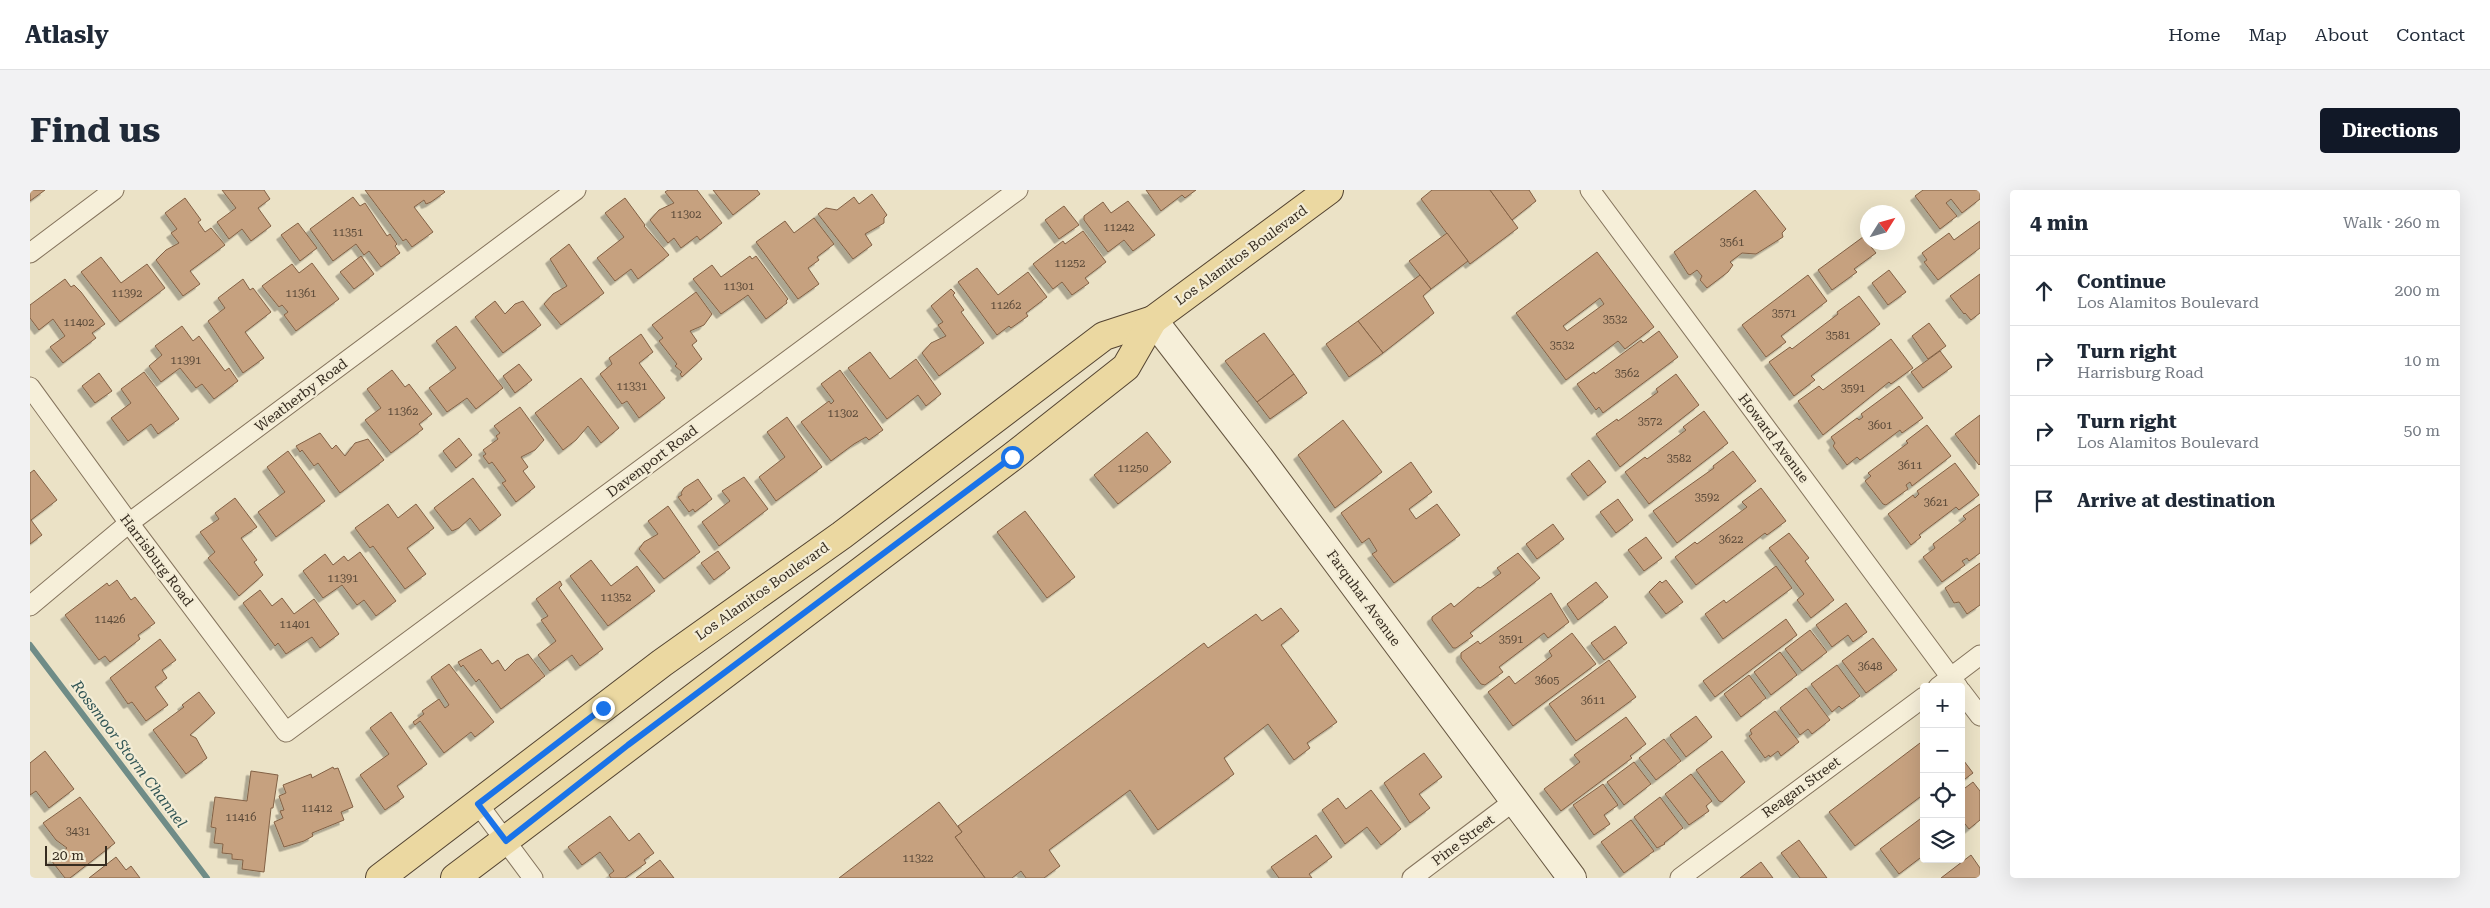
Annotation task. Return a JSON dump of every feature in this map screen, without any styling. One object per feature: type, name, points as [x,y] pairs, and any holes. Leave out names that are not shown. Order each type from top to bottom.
[{"type":"main road","name":"Los Alamitos Boulevard","points":[[380,878],[662,663],[842,535],[1104,336],[1153,320],[1329,190]]},
{"type":"main road","name":"Los Alamitos Boulevard","points":[[455,878],[506,841],[636,739],[1012,457],[1126,367],[1153,320]]},
{"type":"street","points":[[30,253],[114,190]]},
{"type":"street","name":"Weatherby Road","points":[[30,606],[129,523],[576,190]]},
{"type":"street","name":"Davenport Road","points":[[286,732],[1018,190]]},
{"type":"street","name":"Howard Avenue","points":[[1590,190],[1951,683]]},
{"type":"street","name":"Farquhar Avenue","points":[[1153,320],[1261,460],[1572,878]]},
{"type":"street","name":"Harrisburg Road","points":[[30,387],[129,523],[286,732]]},
{"type":"street","points":[[1954,683],[1980,655]]},
{"type":"street","name":"Howard Avenue","points":[[1965,699],[1980,716]]},
{"type":"street","name":"Reagan Street","points":[[1680,878],[1920,700]]},
{"type":"street","name":"Pine Street","points":[[1412,878],[1514,801]]},
{"type":"street","points":[[478,804],[533,878]]},
{"type":"building","points":[[30,190],[45,190],[30,201]]},
{"type":"building","points":[[222,190],[264,190],[270,199],[258,208],[271,226],[251,241],[242,229],[229,239],[217,222],[236,208]]},
{"type":"building","points":[[365,190],[443,190],[445,192],[431,202],[426,204],[424,200],[414,207],[433,232],[412,247],[406,239],[403,241]]},
{"type":"building","points":[[668,190],[697,190],[722,223],[700,240],[697,236],[681,248],[674,238],[668,243],[650,220],[659,210],[674,203],[665,192]]},
{"type":"building","points":[[713,190],[757,190],[760,194],[733,215]]},
{"type":"building","points":[[1146,190],[1196,190],[1185,198],[1182,195],[1161,211]]},
{"type":"building","points":[[1432,190],[1490,190],[1518,228],[1470,264],[1421,199]]},
{"type":"building","points":[[1490,190],[1529,190],[1536,201],[1512,220]]},
{"type":"building","points":[[1755,190],[1786,229],[1782,233],[1783,237],[1756,254],[1742,253],[1730,262],[1733,265],[1728,272],[1707,288],[1700,280],[1702,276],[1697,270],[1690,275],[1688,274],[1674,252]]},
{"type":"building","points":[[1923,190],[1980,190],[1980,199],[1962,213],[1951,199],[1946,203],[1957,216],[1940,229],[1915,196]]},
{"type":"building","points":[[872,194],[887,215],[884,218],[884,223],[865,234],[872,245],[853,259],[818,214],[826,208],[837,210],[854,197],[859,204]]},
{"type":"building","points":[[353,197],[360,206],[365,203],[387,236],[390,234],[397,244],[395,246],[400,253],[381,267],[369,251],[364,255],[356,244],[333,261],[310,229]]},
{"type":"building","points":[[185,198],[201,220],[198,222],[205,232],[211,228],[225,245],[190,271],[200,284],[183,296],[156,260],[166,250],[179,243],[171,233],[177,229],[165,213]]},
{"type":"building","points":[[625,198],[644,226],[669,255],[638,279],[631,269],[615,281],[597,258],[624,237],[605,213]]},
{"type":"building","points":[[1128,201],[1155,235],[1133,251],[1124,240],[1108,252],[1084,220],[1084,216],[1103,202],[1111,213]]},
{"type":"building","points":[[1064,206],[1079,225],[1059,239],[1045,220]]},
{"type":"building","points":[[814,218],[834,244],[817,257],[819,260],[808,268],[819,284],[798,299],[756,242],[785,221],[794,233]]},
{"type":"building","points":[[1980,221],[1980,248],[1938,280],[1924,262],[1927,260],[1922,253],[1949,233],[1954,240]]},
{"type":"building","points":[[298,223],[317,248],[300,261],[281,235]]},
{"type":"building","points":[[1083,231],[1106,262],[1085,278],[1089,283],[1072,295],[1062,282],[1053,289],[1033,264],[1063,241],[1065,244]]},
{"type":"building","points":[[1447,233],[1468,261],[1431,289],[1409,261]]},
{"type":"building","points":[[1860,239],[1860,250],[1874,250],[1876,253],[1854,269],[1857,272],[1832,290],[1818,270]]},
{"type":"building","points":[[569,244],[604,293],[561,325],[544,304],[553,294],[567,286],[550,259]]},
{"type":"building","points":[[1597,252],[1654,327],[1625,349],[1618,341],[1566,380],[1516,313]],"holes":[[[1600,298],[1604,304],[1567,331],[1563,326]]]},
{"type":"building","points":[[361,256],[374,274],[354,289],[340,272]]},
{"type":"building","points":[[750,256],[752,259],[756,256],[788,299],[787,303],[766,319],[748,295],[721,314],[693,279],[712,265],[721,277]]},
{"type":"building","points":[[101,257],[121,283],[147,264],[165,288],[120,322],[81,272]]},
{"type":"building","points":[[312,263],[339,299],[296,331],[284,315],[288,312],[282,305],[279,307],[262,286],[292,264],[299,273]]},
{"type":"building","points":[[977,268],[998,295],[1028,272],[1047,297],[1026,313],[1028,316],[997,335],[958,282]]},
{"type":"building","points":[[1889,270],[1906,292],[1888,305],[1872,283]]},
{"type":"building","points":[[1980,274],[1980,313],[1971,320],[1950,296]]},
{"type":"building","points":[[1420,275],[1431,289],[1423,296],[1434,313],[1383,353],[1358,321]]},
{"type":"building","points":[[1808,275],[1827,301],[1781,336],[1786,342],[1766,357],[1742,325]]},
{"type":"building","points":[[65,279],[71,287],[74,285],[81,292],[105,324],[92,333],[96,338],[63,363],[50,347],[65,336],[53,319],[39,330],[30,318],[30,305]]},
{"type":"building","points":[[243,279],[250,290],[253,288],[271,312],[245,332],[264,358],[243,373],[208,321],[225,308],[218,298]]},
{"type":"building","points":[[951,289],[964,310],[961,312],[984,343],[939,376],[922,353],[931,343],[946,336],[938,325],[943,322],[931,306]]},
{"type":"building","points":[[696,292],[712,314],[704,325],[690,331],[697,341],[692,345],[702,359],[682,377],[680,374],[682,372],[675,366],[677,364],[659,341],[663,338],[652,325]]},
{"type":"building","points":[[1859,296],[1880,324],[1811,376],[1815,380],[1794,396],[1769,362],[1790,347],[1792,349]]},
{"type":"building","points":[[495,301],[505,314],[515,304],[523,301],[541,325],[503,353],[475,317]]},
{"type":"building","points":[[1358,321],[1383,353],[1349,377],[1326,344]]},
{"type":"building","points":[[1929,323],[1946,346],[1928,359],[1912,336]]},
{"type":"building","points":[[182,326],[193,341],[199,336],[225,371],[229,368],[238,381],[214,399],[202,384],[196,388],[180,368],[161,382],[149,366],[162,355],[155,346]]},
{"type":"building","points":[[456,326],[503,388],[476,409],[467,398],[447,412],[429,388],[456,368],[436,341]]},
{"type":"building","points":[[1659,331],[1678,357],[1603,413],[1599,407],[1596,410],[1577,384],[1594,372],[1595,374],[1641,340],[1643,343]]},
{"type":"building","points":[[1264,333],[1294,374],[1257,402],[1225,361]]},
{"type":"building","points":[[641,334],[653,352],[639,363],[665,398],[639,418],[627,401],[622,404],[600,374],[612,364],[609,358]]},
{"type":"building","points":[[1891,339],[1913,368],[1891,384],[1889,382],[1823,435],[1798,401],[1819,386],[1823,390]]},
{"type":"building","points":[[1940,351],[1952,367],[1923,388],[1911,372]]},
{"type":"building","points":[[870,352],[890,379],[916,359],[941,394],[926,406],[918,395],[887,419],[848,368]]},
{"type":"building","points":[[519,364],[532,380],[515,393],[503,376]]},
{"type":"building","points":[[392,370],[405,387],[409,384],[432,414],[419,424],[423,429],[391,453],[365,420],[381,408],[367,389]]},
{"type":"building","points":[[840,370],[883,430],[869,440],[866,437],[854,444],[831,461],[801,422],[829,401],[831,404],[834,401],[821,384]]},
{"type":"building","points":[[144,372],[179,419],[158,434],[151,424],[128,441],[111,418],[131,403],[121,389]]},
{"type":"building","points":[[99,373],[112,391],[95,403],[82,386]]},
{"type":"building","points":[[1294,374],[1307,393],[1270,419],[1257,402]]},
{"type":"building","points":[[1676,374],[1699,405],[1620,467],[1596,434],[1617,419],[1618,421],[1658,392],[1656,389]]},
{"type":"building","points":[[581,378],[619,428],[601,443],[588,426],[576,440],[563,450],[535,413]]},
{"type":"building","points":[[1899,386],[1923,418],[1902,433],[1900,430],[1860,460],[1857,457],[1847,465],[1833,446],[1835,443],[1831,437],[1857,418],[1859,420],[1863,417],[1861,414]]},
{"type":"building","points":[[520,407],[544,440],[535,450],[521,457],[528,467],[523,471],[535,487],[516,502],[502,483],[506,481],[492,462],[489,464],[483,456],[486,454],[483,450],[498,439],[496,436],[500,433],[494,426]]},
{"type":"building","points":[[1704,411],[1728,443],[1649,504],[1625,472],[1645,457],[1647,459],[1686,430],[1683,427]]},
{"type":"building","points":[[1980,415],[1980,464],[1979,465],[1955,434]]},
{"type":"building","points":[[787,417],[822,467],[776,501],[759,477],[785,457],[767,432]]},
{"type":"building","points":[[1343,420],[1382,472],[1335,508],[1298,455]]},
{"type":"building","points":[[1927,425],[1951,456],[1912,486],[1910,482],[1906,485],[1908,489],[1886,505],[1883,504],[1865,481],[1871,476],[1868,473],[1908,443],[1906,441]]},
{"type":"building","points":[[1147,432],[1171,462],[1118,504],[1094,475]]},
{"type":"building","points":[[320,433],[332,449],[336,445],[345,456],[355,443],[368,439],[384,460],[340,493],[318,463],[314,466],[302,450],[300,452],[296,446]]},
{"type":"building","points":[[459,438],[472,455],[456,468],[443,451]]},
{"type":"building","points":[[288,451],[325,501],[276,537],[258,512],[285,492],[267,467]]},
{"type":"building","points":[[1733,451],[1756,481],[1677,543],[1653,511],[1714,468],[1713,466]]},
{"type":"building","points":[[1589,460],[1606,482],[1588,496],[1571,474]]},
{"type":"building","points":[[1411,462],[1432,492],[1409,509],[1416,519],[1437,504],[1460,535],[1394,583],[1372,554],[1377,551],[1369,538],[1362,543],[1341,513]]},
{"type":"building","points":[[1955,463],[1979,495],[1959,510],[1956,507],[1919,535],[1921,537],[1911,545],[1888,514],[1913,495],[1915,498],[1919,494],[1917,491]]},
{"type":"building","points":[[34,470],[57,500],[31,520],[42,535],[30,544],[30,473]]},
{"type":"building","points":[[744,477],[768,509],[719,546],[702,522],[730,501],[722,491]]},
{"type":"building","points":[[473,478],[501,515],[480,531],[470,518],[459,528],[452,531],[434,508]]},
{"type":"building","points":[[698,479],[712,499],[695,512],[693,509],[689,512],[678,497],[682,495],[681,493],[684,488]]},
{"type":"building","points":[[1761,488],[1786,521],[1767,535],[1765,533],[1696,585],[1675,557],[1695,542],[1697,544],[1747,507],[1742,502]]},
{"type":"building","points":[[235,498],[257,527],[241,538],[257,560],[254,562],[263,575],[239,596],[208,558],[215,552],[200,532],[219,519],[215,513]]},
{"type":"building","points":[[1618,499],[1633,520],[1616,533],[1600,512]]},
{"type":"building","points":[[388,504],[398,518],[416,504],[434,528],[407,548],[426,574],[405,589],[373,546],[370,548],[355,528]]},
{"type":"building","points":[[1980,504],[1980,553],[1969,561],[1967,558],[1962,561],[1965,565],[1942,582],[1923,557],[1935,548],[1933,544],[1966,519],[1963,516]]},
{"type":"building","points":[[668,506],[700,552],[664,579],[639,549],[644,542],[658,534],[648,521]]},
{"type":"building","points":[[1025,511],[1075,577],[1047,598],[997,532]]},
{"type":"building","points":[[1553,524],[1564,539],[1537,559],[1526,544]]},
{"type":"building","points":[[1789,533],[1809,558],[1805,561],[1834,600],[1811,618],[1797,600],[1804,594],[1769,548]]},
{"type":"building","points":[[1646,537],[1662,558],[1644,571],[1628,550]]},
{"type":"building","points":[[718,551],[730,568],[714,580],[701,563]]},
{"type":"building","points":[[360,552],[396,601],[376,616],[364,600],[357,605],[342,585],[323,598],[303,571],[325,554],[333,565],[344,556],[348,561]]},
{"type":"building","points":[[1518,553],[1540,578],[1470,633],[1473,636],[1456,648],[1453,648],[1432,620],[1432,617],[1451,603],[1454,607],[1478,587],[1480,588],[1501,573],[1497,568]]},
{"type":"building","points":[[591,560],[611,586],[637,566],[655,591],[608,626],[570,576]]},
{"type":"building","points":[[1980,563],[1980,605],[1967,614],[1959,602],[1954,603],[1945,588]]},
{"type":"building","points":[[1776,566],[1792,588],[1723,639],[1705,614],[1724,600],[1726,603]]},
{"type":"building","points":[[117,580],[131,600],[135,597],[155,623],[138,635],[140,639],[110,662],[105,656],[99,660],[65,615],[107,583],[109,586]]},
{"type":"building","points":[[1666,580],[1683,602],[1666,614],[1649,592],[1660,581],[1662,583]]},
{"type":"building","points":[[560,581],[562,585],[559,588],[603,649],[580,666],[572,655],[550,671],[538,655],[556,641],[541,620],[548,616],[536,599]]},
{"type":"building","points":[[1596,582],[1608,597],[1578,620],[1567,604]]},
{"type":"building","points":[[260,590],[272,606],[282,598],[294,614],[314,599],[339,634],[320,648],[312,637],[286,654],[278,643],[275,646],[243,603]]},
{"type":"building","points":[[1551,593],[1569,622],[1548,638],[1544,633],[1499,667],[1503,672],[1485,685],[1481,684],[1461,658],[1461,653],[1478,641],[1480,644]]},
{"type":"building","points":[[1846,603],[1867,632],[1853,642],[1848,635],[1832,647],[1816,625]]},
{"type":"building","points":[[1281,608],[1299,631],[1281,645],[1337,722],[1307,743],[1310,748],[1294,760],[1268,724],[1224,758],[1234,774],[1158,830],[1130,790],[1049,850],[1060,866],[1044,878],[1026,878],[1021,871],[1012,878],[985,878],[955,837],[962,832],[958,826],[1204,643],[1208,648],[1256,614],[1262,621]]},
{"type":"building","points":[[1786,619],[1797,635],[1715,697],[1703,681]]},
{"type":"building","points":[[1615,626],[1627,643],[1604,660],[1591,643]]},
{"type":"building","points":[[1810,630],[1827,652],[1802,671],[1785,649]]},
{"type":"building","points":[[1572,633],[1596,664],[1513,726],[1488,692],[1509,676],[1515,684],[1552,656],[1549,651]]},
{"type":"building","points":[[1873,638],[1897,670],[1866,693],[1842,661]]},
{"type":"building","points":[[160,639],[176,660],[162,670],[167,678],[155,687],[168,705],[146,721],[132,702],[128,704],[110,678]]},
{"type":"building","points":[[481,649],[492,664],[498,660],[505,671],[516,660],[528,654],[545,676],[501,709],[479,679],[476,682],[463,665],[461,667],[458,662]]},
{"type":"building","points":[[1780,652],[1797,675],[1771,695],[1754,672]]},
{"type":"building","points":[[1609,660],[1636,697],[1576,741],[1549,704]]},
{"type":"building","points":[[449,664],[494,722],[475,737],[471,732],[444,753],[420,721],[415,725],[413,722],[424,714],[422,711],[439,699],[445,708],[449,705],[431,677]]},
{"type":"building","points":[[1837,665],[1860,696],[1842,709],[1839,706],[1832,712],[1811,684]]},
{"type":"building","points":[[1749,675],[1766,698],[1741,717],[1724,694]]},
{"type":"building","points":[[1806,688],[1830,720],[1812,734],[1808,729],[1800,735],[1780,708]]},
{"type":"building","points":[[199,692],[215,713],[190,735],[196,738],[207,758],[186,774],[153,730],[184,707],[182,705]]},
{"type":"building","points":[[1775,711],[1799,742],[1781,756],[1778,751],[1765,758],[1749,736],[1752,734],[1750,730]]},
{"type":"building","points":[[391,712],[427,764],[397,786],[404,797],[385,810],[360,775],[389,754],[370,728]]},
{"type":"building","points":[[1696,716],[1712,737],[1686,757],[1670,735]]},
{"type":"building","points":[[1626,717],[1646,744],[1630,756],[1632,758],[1561,811],[1544,789],[1580,762],[1574,755]]},
{"type":"building","points":[[1664,739],[1681,761],[1656,780],[1639,758]]},
{"type":"building","points":[[1920,743],[1920,797],[1855,846],[1829,812]]},
{"type":"building","points":[[45,751],[74,789],[49,808],[36,791],[30,795],[30,763]]},
{"type":"building","points":[[1722,751],[1745,782],[1722,802],[1719,801],[1696,770]]},
{"type":"building","points":[[1424,753],[1442,777],[1419,794],[1430,808],[1410,823],[1384,783]]},
{"type":"building","points":[[1634,762],[1651,784],[1624,805],[1607,782]]},
{"type":"building","points":[[1965,762],[1973,773],[1965,779]]},
{"type":"building","points":[[333,767],[334,769],[338,768],[353,807],[341,812],[344,820],[312,833],[313,836],[304,841],[284,847],[274,822],[283,818],[280,811],[284,810],[279,796],[286,793],[283,785],[311,774],[312,778]]},
{"type":"building","points":[[251,771],[278,775],[273,808],[271,808],[264,872],[242,869],[243,860],[232,859],[232,854],[222,853],[223,844],[214,843],[216,828],[211,827],[215,797],[247,801]]},
{"type":"building","points":[[1691,774],[1712,801],[1706,806],[1709,811],[1689,825],[1665,794]]},
{"type":"building","points":[[1973,782],[1980,791],[1980,820],[1969,829],[1965,824],[1965,788]]},
{"type":"building","points":[[1603,784],[1618,805],[1604,815],[1610,824],[1594,835],[1573,805]]},
{"type":"building","points":[[1371,790],[1401,829],[1381,845],[1367,827],[1345,844],[1322,810],[1338,798],[1346,809]]},
{"type":"building","points":[[80,797],[115,843],[70,878],[65,878],[51,860],[67,848],[56,840],[43,823]]},
{"type":"building","points":[[1660,797],[1683,828],[1665,844],[1657,848],[1634,817]]},
{"type":"building","points":[[939,802],[962,832],[955,837],[985,878],[839,878]]},
{"type":"building","points":[[610,816],[629,841],[639,833],[654,853],[644,860],[646,863],[625,878],[611,878],[609,875],[614,871],[600,852],[582,865],[568,847]]},
{"type":"building","points":[[1920,819],[1920,858],[1899,874],[1880,849]]},
{"type":"building","points":[[1631,820],[1654,851],[1624,873],[1601,842]]},
{"type":"building","points":[[1316,835],[1332,857],[1309,874],[1312,878],[1279,878],[1271,867]]},
{"type":"building","points":[[1799,840],[1827,878],[1800,878],[1781,853]]},
{"type":"building","points":[[1971,855],[1980,868],[1980,878],[1941,878],[1961,863],[1965,863],[1965,860]]},
{"type":"building","points":[[116,857],[126,870],[131,866],[140,878],[89,878]]},
{"type":"building","points":[[660,860],[674,878],[636,878]]},
{"type":"building","points":[[1761,862],[1773,878],[1740,878]]},
{"type":"waterway","name":"Rossmoor Storm Channel","points":[[30,645],[207,878]]},
{"type":"route","points":[[603,708],[478,804],[506,841],[628,745],[1012,457]]}]
